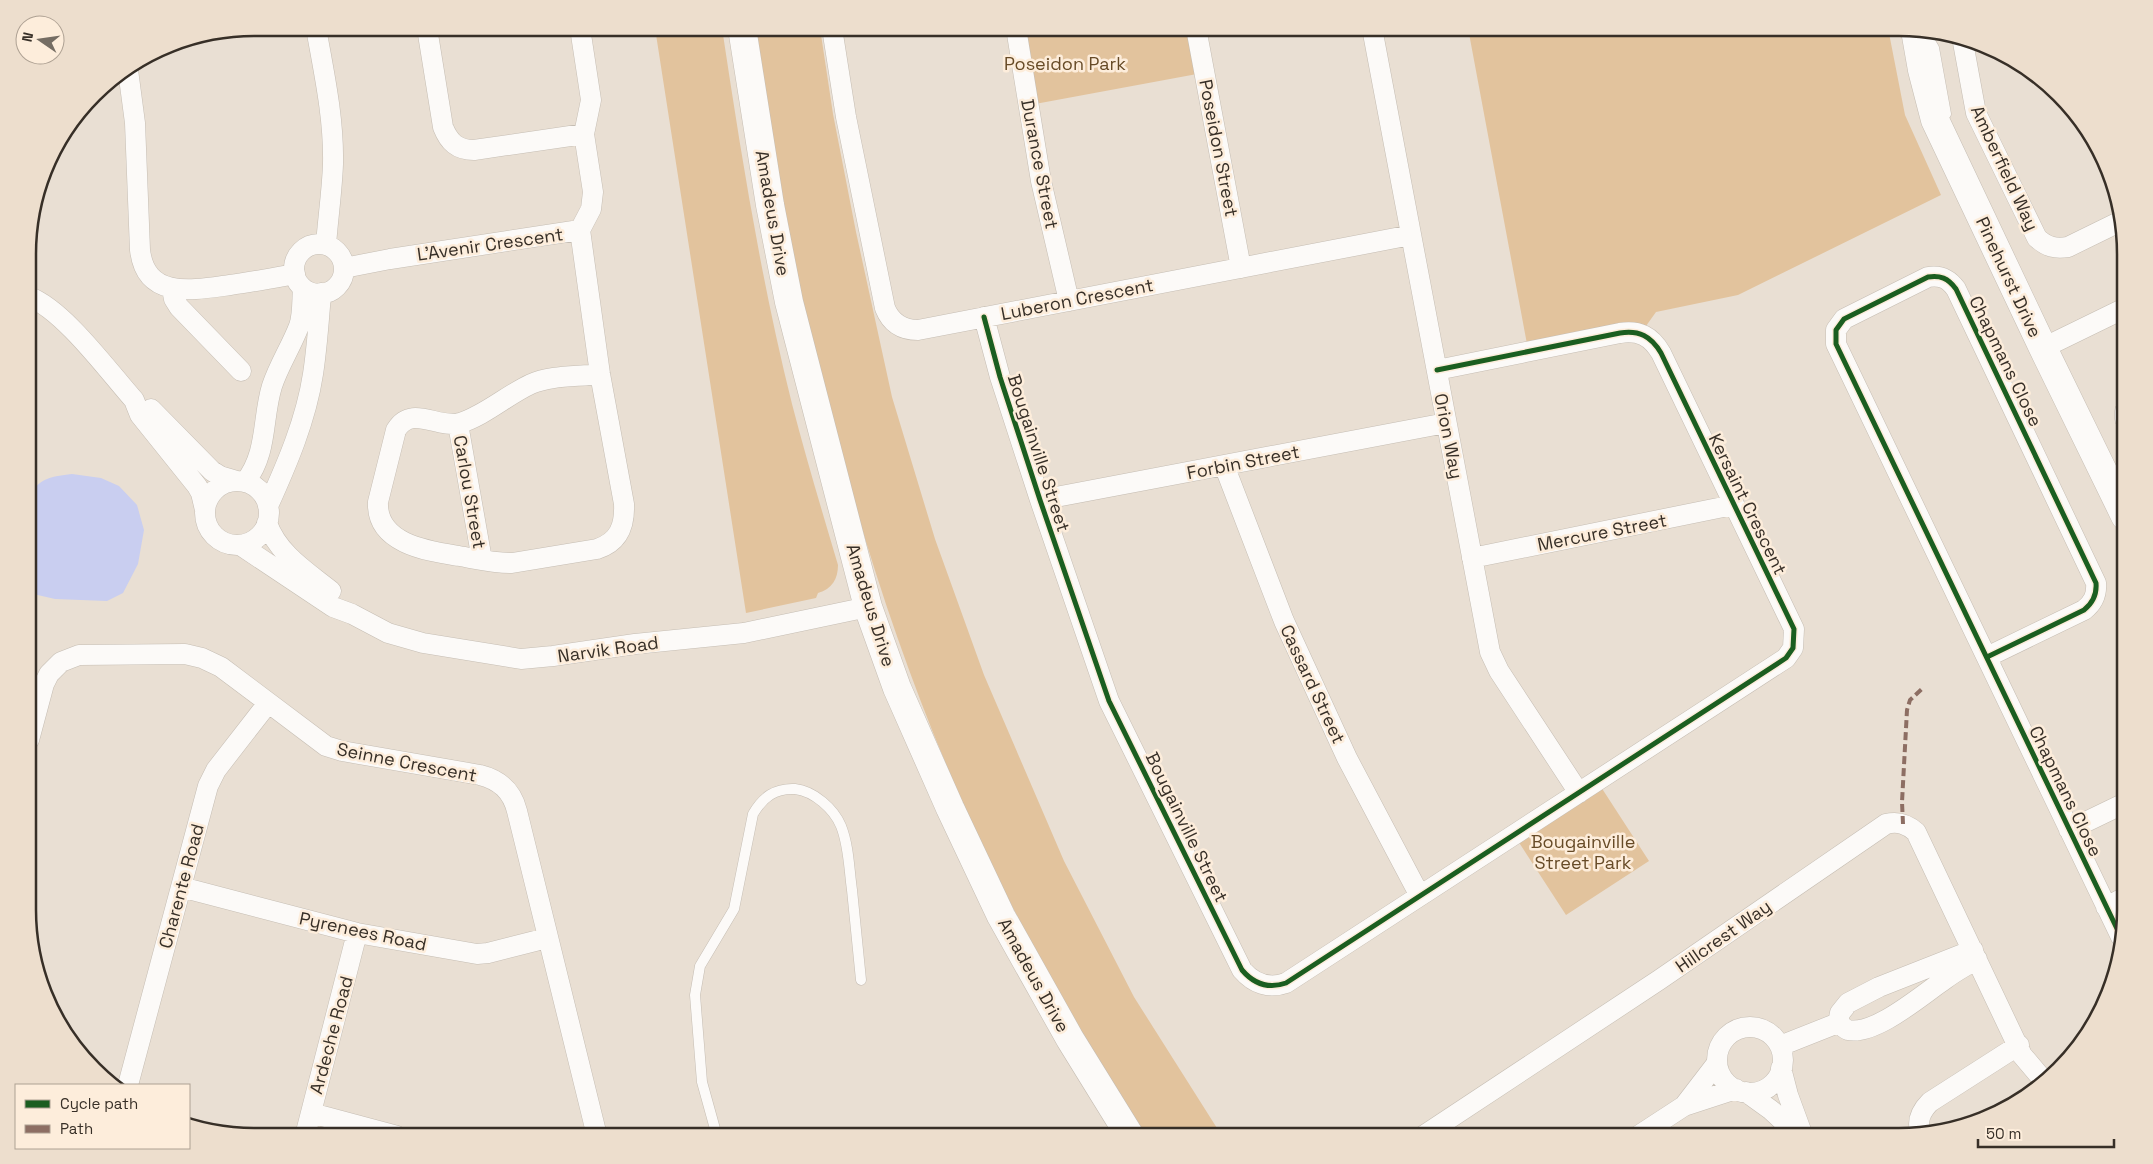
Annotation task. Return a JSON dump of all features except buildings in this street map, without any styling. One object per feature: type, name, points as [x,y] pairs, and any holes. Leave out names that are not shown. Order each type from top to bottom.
[{"type":"street","points":[[317,36],[332,128],[333,165],[326,245]]},
{"type":"street","points":[[428,36],[443,128],[448,138],[457,146],[465,150],[474,150],[584,134]]},
{"type":"street","name":"L'Avenir Crescent","points":[[344,268],[390,259],[580,230],[593,199],[584,134],[590,100],[581,36]]},
{"type":"street","name":"Amadeus Drive","points":[[743,36],[770,205],[789,302],[868,607],[897,688],[950,808],[1002,916],[1070,1039],[1125,1128]]},
{"type":"street","name":"Luberon Crescent","points":[[833,36],[846,117],[872,253],[887,314],[900,326],[912,330],[1411,235]]},
{"type":"street","name":"Durance Street","points":[[1017,36],[1041,181],[1069,301]]},
{"type":"street","name":"Poseidon Street","points":[[1198,36],[1241,268]]},
{"type":"street","name":"Orion Way","points":[[1374,36],[1492,659],[1579,792]]},
{"type":"street","name":"Pinehurst Drive","points":[[1917,37],[1929,97],[1942,134],[2117,500]]},
{"type":"street","name":"Amberfield Way","points":[[1964,46],[1976,113],[2037,238],[2046,245],[2061,248],[2115,224]]},
{"type":"street","points":[[36,300],[51,308],[134,400],[140,415],[197,486],[201,494],[207,525],[212,534],[225,543],[240,545],[250,542],[259,536],[294,446],[306,410],[313,375],[306,285],[294,266],[301,252],[314,244],[326,245],[338,253],[344,268],[339,284],[333,289],[306,285],[198,290],[172,289],[152,279],[141,260],[135,123],[129,76]]},
{"type":"street","points":[[580,230],[600,374],[624,504],[625,518],[618,536],[605,546],[597,549],[512,563],[482,560],[416,547],[389,532],[382,523],[378,515],[378,502],[398,426],[404,420],[413,417],[458,424],[532,384],[600,374]]},
{"type":"street","name":"Chapmans Close","points":[[1987,657],[2084,610],[2096,594],[2096,583],[1956,289],[1947,280],[1935,276],[1928,277],[1844,319],[1839,324],[1835,338],[2069,830],[2116,927]]},
{"type":"street","points":[[205,510],[210,495],[217,487],[227,482],[241,481],[253,472],[258,460],[266,426],[271,388],[300,321],[306,285]]},
{"type":"street","points":[[172,289],[179,307],[241,371]]},
{"type":"street","points":[[2043,348],[2117,312]]},
{"type":"street","name":"Bougainville Street","points":[[984,317],[1000,377],[1040,500],[1110,700],[1242,970],[1249,977],[1266,986],[1286,983],[1579,792]]},
{"type":"street","name":"Kersaint Crescent","points":[[1436,370],[1620,333],[1640,333],[1650,338],[1661,353],[1794,629],[1793,648],[1786,658],[1579,792]]},
{"type":"street","points":[[134,400],[148,406],[212,471],[220,476],[241,481],[260,491],[267,514]]},
{"type":"street","name":"Forbin Street","points":[[1040,500],[1446,423]]},
{"type":"street","name":"Carlou Street","points":[[458,424],[482,560]]},
{"type":"street","points":[[266,426],[298,432]]},
{"type":"street","name":"Cassard Street","points":[[1224,465],[1288,630],[1347,758],[1420,896]]},
{"type":"street","name":"Mercure Street","points":[[1472,558],[1733,505]]},
{"type":"street","name":"Narvik Road","points":[[267,514],[275,543],[290,558],[340,598],[352,614]]},
{"type":"street","name":"Narvik Road","points":[[240,545],[333,607],[352,614],[388,634],[424,644],[521,659],[635,644],[744,633],[868,607]]},
{"type":"street","name":"Seinne Crescent","points":[[36,714],[44,684],[49,674],[61,662],[79,655],[176,653],[193,656],[221,667],[313,738],[335,749],[480,775],[501,784],[515,803],[595,1128]]},
{"type":"street","name":"Charente Road","points":[[128,1084],[205,795],[212,778],[268,703]]},
{"type":"street","name":"Chapmans Close","points":[[2069,830],[2117,807]]},
{"type":"street","name":"Hillcrest Way","points":[[1435,1128],[1659,980],[1886,824],[1903,824],[1916,832],[2022,1054],[2039,1076]]},
{"type":"street","name":"Pyrenees Road","points":[[181,887],[358,933],[477,954],[547,938]]},
{"type":"street","points":[[2106,907],[2117,901]]},
{"type":"street","name":"Ardeche Road","points":[[306,1128],[358,933]]},
{"type":"street","points":[[1838,1023],[1847,1030],[1859,1030],[1872,1026],[1907,1008],[1975,955]]},
{"type":"street","points":[[1838,1023],[1840,1013],[1848,1002],[1879,987],[1975,955]]},
{"type":"street","points":[[1780,1046],[1838,1023]]},
{"type":"street","points":[[1650,1128],[1684,1106],[1741,1091],[1756,1092],[1775,1082],[1783,1062],[1780,1046],[1771,1034],[1761,1028],[1750,1026],[1740,1028],[1722,1042],[1718,1052],[1717,1063],[1721,1074],[1727,1083],[1741,1091],[1770,1110],[1790,1128]]},
{"type":"street","points":[[1920,1126],[1919,1118],[1921,1112],[1930,1102],[2018,1045]]},
{"type":"street","points":[[1684,1106],[1717,1063]]},
{"type":"street","points":[[1781,1068],[1788,1095],[1800,1128]]},
{"type":"street","points":[[311,1113],[366,1128]]},
{"type":"lane","points":[[1928,38],[1934,48],[1946,108],[1946,118],[1942,134]]},
{"type":"lane","points":[[715,1128],[702,1082],[696,1014],[700,966],[734,908],[753,814],[760,802],[772,793],[785,788],[799,790],[814,796],[827,805],[840,825],[849,863],[861,980]]},
{"type":"green space","points":[[656,36],[723,36],[744,170],[771,311],[797,424],[838,565],[837,575],[833,583],[827,589],[818,593],[816,598],[746,613]]},
{"type":"green space","points":[[757,36],[821,36],[833,114],[856,232],[892,397],[935,539],[984,675],[1064,861],[1134,997],[1217,1128],[1142,1128],[1064,1001],[989,861],[925,712],[869,552],[823,388],[801,295],[780,180]]},
{"type":"green space","name":"Poseidon Park","points":[[1024,36],[1190,36],[1197,74],[1035,104]]},
{"type":"green space","points":[[1469,36],[1890,36],[1905,115],[1941,195],[1738,295],[1656,312],[1646,326],[1527,344]]},
{"type":"green space","name":"Bougainville Street Park","points":[[1601,787],[1649,861],[1566,915],[1518,841]]},
{"type":"water","points":[[72,474],[101,478],[119,486],[137,505],[144,530],[138,564],[123,593],[107,601],[55,599],[36,595],[36,487],[47,479]]},
{"type":"marked path","points":[[1903,824],[1902,802],[1907,710],[1910,700],[1923,688]]},
{"type":"cycle path","points":[[1987,657],[2084,610],[2094,598],[2096,583],[1956,289],[1944,278],[1928,277],[1844,319],[1836,330],[1836,344],[2116,926]]},
{"type":"cycle path","points":[[984,317],[1000,377],[1040,500],[1109,701],[1242,970],[1257,982],[1268,985],[1286,983],[1786,658],[1793,648],[1794,629],[1661,353],[1649,338],[1633,332],[1620,333],[1437,370]]}]
